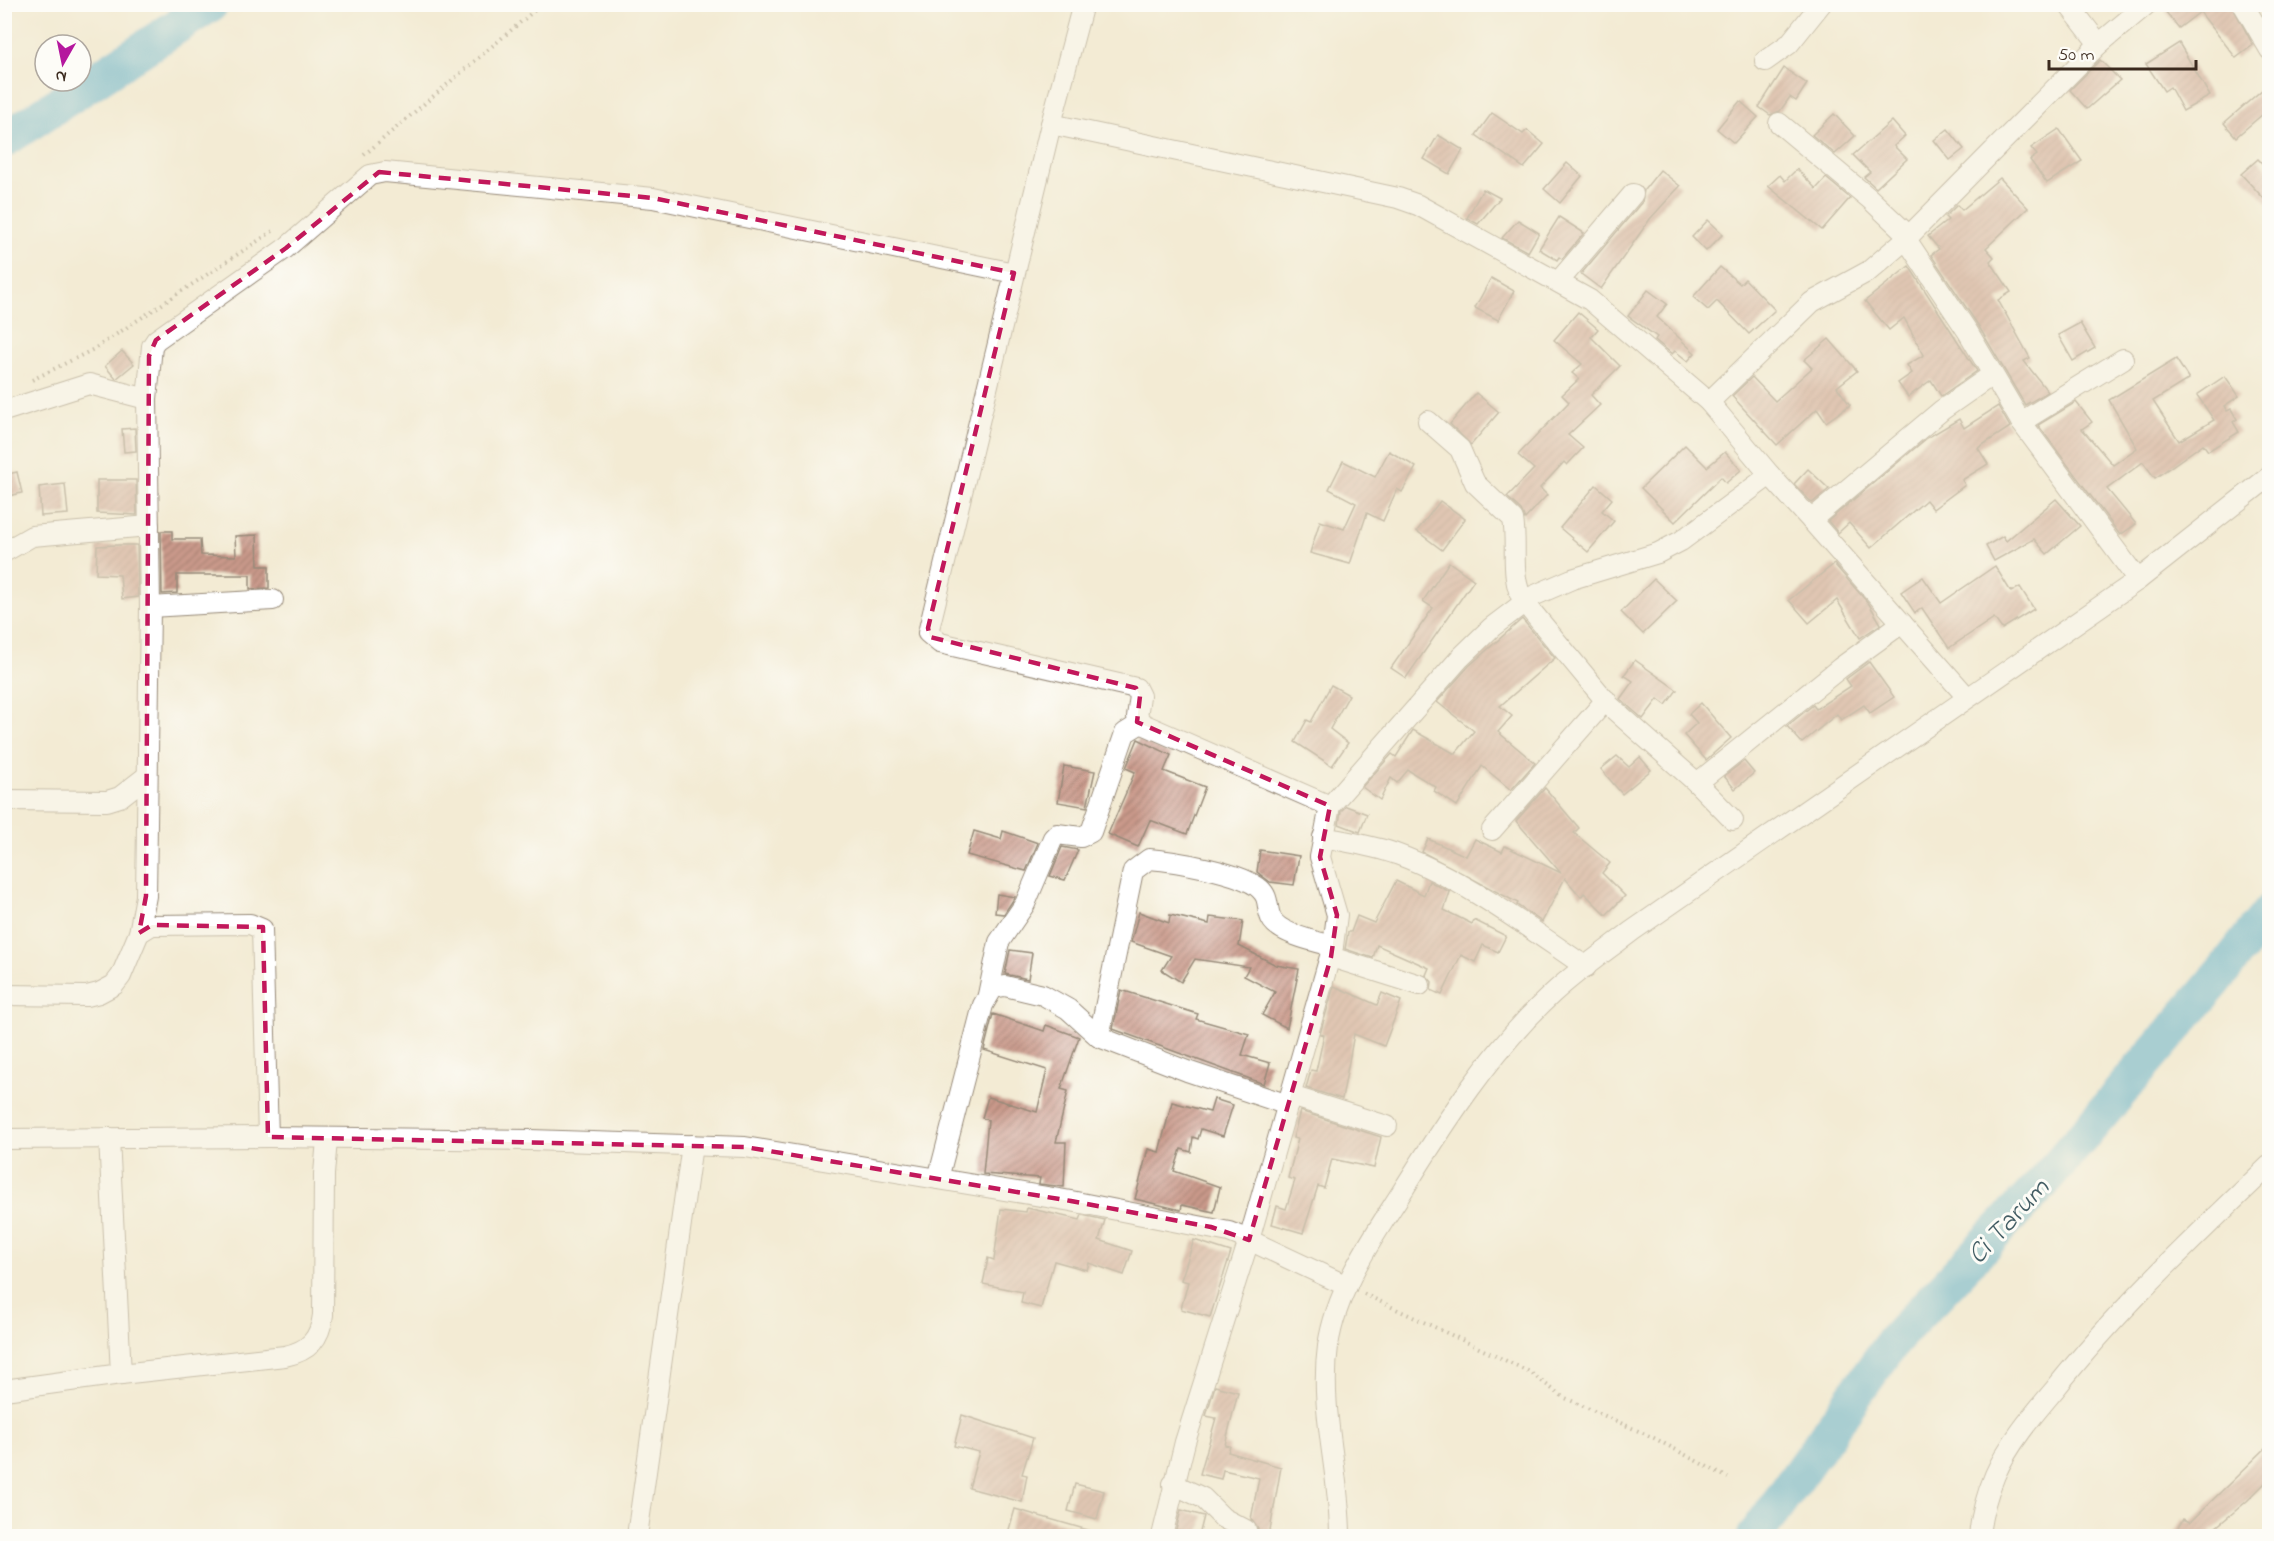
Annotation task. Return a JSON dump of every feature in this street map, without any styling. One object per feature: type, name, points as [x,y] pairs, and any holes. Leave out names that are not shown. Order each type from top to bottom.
[{"type":"street","points":[[1083,4],[1014,273],[928,633],[940,643],[1136,688],[1140,692],[1137,717],[1141,723],[1330,806]]},
{"type":"street","points":[[1765,61],[1789,44],[1821,4]]},
{"type":"street","points":[[2068,4],[2098,44]]},
{"type":"street","points":[[1709,402],[1795,316],[1829,291],[1848,284],[1869,271],[1907,237],[2098,44],[2147,4]]},
{"type":"street","points":[[2242,4],[2270,50]]},
{"type":"street","points":[[1779,123],[1870,199],[1907,237],[1968,332],[2020,422],[2138,580]]},
{"type":"street","points":[[1051,124],[1398,198],[1418,205],[1590,300],[1709,402],[1770,475],[1967,697]]},
{"type":"street","points":[[4,995],[99,993],[114,985],[121,976],[139,933],[146,897],[150,607],[147,399],[149,356],[154,342],[286,248],[370,175],[379,172],[653,198],[1014,273]]},
{"type":"street","points":[[1559,281],[1633,194]]},
{"type":"street","points":[[2020,422],[2123,359]]},
{"type":"street","points":[[1811,520],[1942,410],[1992,375]]},
{"type":"street","points":[[4,411],[89,384],[147,399]]},
{"type":"street","points":[[1428,421],[1460,449],[1475,483],[1513,519],[1514,577],[1524,602],[1606,700],[1697,783],[1733,820]]},
{"type":"street","points":[[1162,1536],[1173,1484],[1249,1240],[1332,952],[1337,915],[1321,867],[1323,837],[1330,806],[1460,658],[1492,627],[1524,602],[1572,579],[1658,553],[1720,515],[1770,475]]},
{"type":"street","points":[[1340,1536],[1338,1495],[1327,1429],[1326,1377],[1329,1343],[1347,1286],[1367,1248],[1428,1150],[1496,1054],[1553,993],[1632,931],[2138,580],[2270,476]]},
{"type":"street","points":[[4,552],[32,536],[149,526]]},
{"type":"street","points":[[150,607],[273,600]]},
{"type":"street","points":[[1697,783],[1840,668],[1902,623]]},
{"type":"street","points":[[1491,830],[1606,700]]},
{"type":"street","points":[[938,1179],[988,995],[999,942],[1025,904],[1053,838],[1063,834],[1081,837],[1091,832],[1125,734],[1141,723]]},
{"type":"street","points":[[4,800],[107,801],[120,797],[147,777]]},
{"type":"street","points":[[1323,837],[1370,847],[1423,866],[1487,902],[1586,967]]},
{"type":"street","points":[[1098,1036],[1133,871],[1149,859],[1189,865],[1245,879],[1258,887],[1268,898],[1271,919],[1279,927],[1332,952],[1420,986]]},
{"type":"street","points":[[139,933],[152,926],[250,924],[262,929],[268,1137]]},
{"type":"street","points":[[988,995],[993,988],[1001,986],[1043,995],[1068,1009],[1098,1036],[1187,1071],[1387,1126]]},
{"type":"street","points":[[4,1138],[268,1137],[327,1140],[531,1140],[745,1147],[1211,1227],[1249,1240],[1347,1286]]},
{"type":"street","points":[[109,1138],[121,1374]]},
{"type":"street","points":[[4,1390],[121,1374],[285,1356],[300,1353],[314,1343],[321,1331],[323,1315],[324,1174],[327,1140]]},
{"type":"street","points":[[637,1536],[692,1145]]},
{"type":"street","points":[[1979,1536],[1985,1504],[1995,1476],[2006,1454],[2034,1414],[2085,1351],[2167,1264],[2270,1165]]},
{"type":"street","points":[[1173,1484],[1203,1498],[1223,1518],[1246,1530]]},
{"type":"path","points":[[356,162],[542,4]]},
{"type":"path","points":[[30,381],[94,349],[274,231]]},
{"type":"path","points":[[1347,1286],[1528,1371],[1563,1397],[1654,1438],[1728,1478]]},
{"type":"highlighted area","points":[[379,172],[653,198],[1014,273],[928,628],[930,637],[1136,688],[1140,696],[1137,722],[1330,806],[1320,857],[1337,915],[1331,957],[1249,1240],[1211,1227],[1071,1201],[745,1147],[268,1137],[263,927],[152,925],[139,933],[146,896],[149,356],[156,340],[286,248]]},
{"type":"building","points":[[2174,4],[2231,4],[2253,45],[2236,58],[2200,12],[2179,28],[2165,11]]},
{"type":"building","points":[[2179,43],[2210,96],[2183,111],[2170,87],[2164,91],[2146,64]]},
{"type":"building","points":[[2100,60],[2120,80],[2087,109],[2070,90]]},
{"type":"building","points":[[1784,68],[1807,84],[1796,101],[1790,97],[1780,111],[1770,115],[1759,107]]},
{"type":"building","points":[[2270,83],[2270,108],[2236,137],[2224,123]]},
{"type":"building","points":[[1740,101],[1758,117],[1734,143],[1717,129]]},
{"type":"building","points":[[1492,113],[1523,134],[1527,130],[1544,144],[1524,168],[1476,135]]},
{"type":"building","points":[[1834,114],[1855,136],[1835,154],[1812,135]]},
{"type":"building","points":[[1892,121],[1905,136],[1894,146],[1907,159],[1876,188],[1864,177],[1870,172],[1853,155]]},
{"type":"building","points":[[1948,129],[1964,149],[1950,160],[1934,140]]},
{"type":"building","points":[[2059,129],[2082,161],[2047,183],[2030,160],[2037,155],[2031,148]]},
{"type":"building","points":[[1438,135],[1463,150],[1449,174],[1424,159]]},
{"type":"building","points":[[2258,159],[2270,171],[2270,205],[2241,174]]},
{"type":"building","points":[[1567,163],[1582,176],[1560,203],[1544,189]]},
{"type":"building","points":[[1797,169],[1816,189],[1826,178],[1850,198],[1822,230],[1768,186],[1780,175],[1785,181]]},
{"type":"building","points":[[1660,170],[1680,186],[1650,219],[1601,289],[1581,274],[1642,202],[1644,190]]},
{"type":"building","points":[[2000,178],[2028,208],[1986,248],[1994,257],[1990,261],[2011,292],[1998,300],[2030,358],[2024,361],[2048,392],[2025,405],[1978,325],[1931,255],[1939,249],[1928,236],[1948,220],[1945,217],[1957,205],[1962,210]]},
{"type":"building","points":[[1483,189],[1500,198],[1478,224],[1467,218]]},
{"type":"building","points":[[1559,217],[1584,233],[1562,259],[1559,257],[1557,260],[1539,249]]},
{"type":"building","points":[[1518,220],[1539,233],[1528,252],[1502,238]]},
{"type":"building","points":[[1708,220],[1723,234],[1706,251],[1692,237]]},
{"type":"building","points":[[1909,266],[1977,371],[1941,396],[1931,380],[1908,397],[1898,383],[1912,373],[1907,365],[1924,355],[1904,318],[1889,330],[1865,301]]},
{"type":"building","points":[[1720,267],[1740,284],[1745,279],[1775,310],[1749,334],[1717,301],[1708,310],[1693,297]]},
{"type":"building","points":[[1491,278],[1514,291],[1498,320],[1475,308]]},
{"type":"building","points":[[1648,290],[1667,304],[1657,317],[1695,353],[1688,361],[1675,351],[1672,354],[1655,340],[1657,337],[1628,316]]},
{"type":"building","points":[[1578,312],[1598,329],[1591,337],[1620,366],[1591,395],[1600,405],[1568,435],[1583,448],[1567,465],[1564,462],[1540,488],[1547,495],[1525,519],[1521,510],[1507,497],[1534,469],[1518,455],[1569,402],[1562,395],[1579,379],[1572,373],[1582,364],[1554,340]]},
{"type":"building","points":[[2080,323],[2095,348],[2073,361],[2058,335]]},
{"type":"building","points":[[1829,339],[1857,371],[1837,387],[1850,405],[1826,422],[1817,409],[1777,445],[1732,396],[1752,377],[1775,401],[1812,368],[1804,360]]},
{"type":"building","points":[[122,351],[134,364],[116,379],[105,366]]},
{"type":"building","points":[[2176,359],[2189,379],[2153,401],[2179,441],[2214,420],[2197,395],[2225,376],[2239,396],[2224,406],[2227,411],[2231,409],[2237,419],[2233,422],[2239,432],[2208,451],[2203,444],[2155,478],[2143,462],[2107,489],[2136,524],[2120,535],[2038,425],[2076,402],[2092,422],[2082,429],[2113,465],[2137,448],[2109,400]]},
{"type":"building","points":[[1476,393],[1499,412],[1471,445],[1450,424]]},
{"type":"building","points":[[1998,406],[2010,427],[1978,448],[1988,464],[1962,480],[1965,485],[1933,509],[1926,500],[1871,548],[1849,523],[1838,533],[1828,521],[1927,438],[1959,419],[1964,428]]},
{"type":"building","points":[[135,428],[136,451],[124,452],[122,429]]},
{"type":"building","points":[[1685,445],[1707,467],[1725,452],[1741,470],[1726,483],[1721,477],[1675,522],[1641,488]]},
{"type":"building","points":[[1389,451],[1416,467],[1402,492],[1397,489],[1383,521],[1367,513],[1350,564],[1310,553],[1320,521],[1344,529],[1356,503],[1329,489],[1343,461],[1375,477]]},
{"type":"building","points":[[1808,469],[1829,489],[1812,503],[1794,484]]},
{"type":"building","points":[[17,472],[22,493],[4,497],[4,475]]},
{"type":"building","points":[[97,480],[136,480],[137,515],[97,513]]},
{"type":"building","points":[[65,484],[68,514],[41,516],[39,487]]},
{"type":"building","points":[[1596,485],[1612,499],[1602,511],[1614,521],[1588,552],[1560,528]]},
{"type":"building","points":[[2056,499],[2080,526],[2047,554],[2034,539],[1994,561],[1986,546],[2003,536],[2006,541]]},
{"type":"building","points":[[1440,501],[1465,519],[1442,550],[1417,531]]},
{"type":"building","points":[[161,531],[172,531],[172,539],[200,539],[201,555],[236,556],[235,536],[257,535],[258,566],[269,566],[269,588],[250,589],[250,575],[177,575],[177,593],[162,594]]},
{"type":"building","points":[[137,545],[138,597],[122,599],[120,575],[96,574],[97,546]]},
{"type":"building","points":[[1449,562],[1474,580],[1406,678],[1391,668],[1433,608],[1423,601]]},
{"type":"building","points":[[1834,564],[1869,604],[1881,624],[1860,638],[1837,600],[1809,623],[1789,600]]},
{"type":"building","points":[[1995,566],[2011,592],[2020,587],[2034,609],[2002,629],[1994,618],[1949,648],[1922,608],[1915,613],[1901,592],[1923,577],[1941,603]]},
{"type":"building","points":[[1654,579],[1677,601],[1643,634],[1621,612]]},
{"type":"building","points":[[1522,619],[1555,658],[1500,706],[1512,716],[1498,732],[1535,763],[1511,790],[1482,766],[1457,806],[1434,791],[1436,787],[1408,770],[1397,783],[1391,778],[1380,800],[1362,787],[1392,754],[1396,757],[1413,730],[1455,754],[1474,731],[1437,702],[1469,666]]},
{"type":"building","points":[[1635,660],[1677,690],[1666,705],[1658,699],[1643,719],[1620,699],[1633,681],[1624,675]]},
{"type":"building","points":[[1869,662],[1894,697],[1870,713],[1864,705],[1841,720],[1837,714],[1802,743],[1787,726],[1813,705],[1816,709],[1851,686],[1846,679]]},
{"type":"building","points":[[1331,685],[1349,695],[1330,729],[1348,743],[1332,766],[1295,742],[1307,720],[1311,722]]},
{"type":"building","points":[[1701,703],[1731,738],[1706,760],[1684,735],[1697,723],[1689,714]]},
{"type":"building","points":[[1138,739],[1171,755],[1164,771],[1205,787],[1187,834],[1150,820],[1138,847],[1108,834],[1135,772],[1126,768]]},
{"type":"building","points":[[1617,756],[1629,767],[1640,757],[1651,770],[1622,794],[1601,769]]},
{"type":"building","points":[[1744,761],[1754,773],[1735,789],[1724,776]]},
{"type":"building","points":[[1064,766],[1095,771],[1087,807],[1058,802]]},
{"type":"building","points":[[1545,788],[1579,828],[1574,833],[1610,863],[1602,873],[1625,896],[1606,915],[1584,893],[1581,897],[1565,878],[1542,922],[1517,905],[1518,903],[1422,852],[1428,839],[1466,856],[1475,839],[1502,852],[1505,846],[1561,873],[1516,821]]},
{"type":"building","points":[[1346,806],[1367,814],[1360,832],[1339,824],[1341,811]]},
{"type":"building","points":[[974,831],[1001,839],[1003,831],[1038,843],[1026,871],[967,855]]},
{"type":"building","points":[[1062,847],[1078,850],[1065,880],[1050,876]]},
{"type":"building","points":[[1260,850],[1299,856],[1294,885],[1270,882],[1257,872]]},
{"type":"building","points":[[1396,881],[1424,895],[1429,881],[1450,892],[1444,910],[1472,924],[1474,920],[1506,936],[1498,952],[1483,945],[1475,962],[1461,955],[1442,995],[1431,990],[1432,982],[1426,975],[1429,968],[1377,945],[1373,958],[1345,949],[1348,932],[1351,932],[1357,916],[1374,923]]},
{"type":"building","points":[[997,894],[1015,897],[1004,914],[995,913]]},
{"type":"building","points":[[1139,912],[1169,923],[1170,915],[1209,924],[1210,917],[1243,921],[1239,946],[1276,965],[1299,969],[1287,1028],[1262,1015],[1275,992],[1244,976],[1249,967],[1195,959],[1181,982],[1162,970],[1171,956],[1131,942]]},
{"type":"building","points":[[1010,950],[1032,953],[1028,979],[1005,974]]},
{"type":"building","points":[[1334,986],[1377,1005],[1382,993],[1401,1001],[1384,1046],[1354,1034],[1342,1099],[1306,1088],[1311,1070],[1316,1071],[1324,1035],[1320,1034]]},
{"type":"building","points":[[1121,990],[1198,1014],[1196,1019],[1249,1034],[1242,1055],[1270,1063],[1264,1084],[1113,1029]]},
{"type":"building","points":[[993,1014],[1044,1031],[1046,1025],[1079,1037],[1061,1089],[1068,1091],[1056,1142],[1066,1142],[1064,1187],[1039,1184],[1040,1178],[983,1174],[988,1120],[982,1118],[988,1097],[1037,1112],[1047,1070],[984,1050]]},
{"type":"building","points":[[1214,1099],[1233,1105],[1223,1136],[1201,1129],[1198,1139],[1193,1137],[1191,1152],[1181,1149],[1174,1171],[1220,1187],[1214,1212],[1182,1205],[1181,1210],[1135,1199],[1148,1149],[1159,1152],[1172,1102],[1210,1112]]},
{"type":"building","points":[[1300,1111],[1381,1137],[1374,1168],[1332,1159],[1324,1188],[1318,1186],[1303,1233],[1272,1224],[1277,1206],[1286,1209],[1295,1180],[1288,1178],[1298,1139],[1293,1138]]},
{"type":"building","points":[[1027,1208],[1080,1220],[1082,1215],[1105,1220],[1099,1240],[1132,1251],[1124,1275],[1089,1263],[1087,1270],[1054,1261],[1041,1308],[1021,1303],[1023,1292],[983,1284],[988,1258],[994,1260],[1001,1209],[1026,1212]]},
{"type":"building","points":[[1194,1240],[1231,1252],[1210,1317],[1181,1309],[1188,1282],[1181,1280]]},
{"type":"building","points":[[1215,1386],[1238,1392],[1225,1445],[1230,1446],[1228,1452],[1281,1467],[1269,1536],[1256,1536],[1258,1529],[1251,1519],[1259,1478],[1223,1470],[1221,1479],[1200,1474],[1216,1418],[1206,1416]]},
{"type":"building","points":[[962,1415],[1033,1438],[1022,1474],[1027,1475],[1022,1502],[969,1488],[979,1452],[954,1446]]},
{"type":"building","points":[[2270,1444],[2270,1478],[2209,1533],[2217,1536],[2173,1536],[2183,1519],[2190,1522]]},
{"type":"building","points":[[1075,1484],[1104,1491],[1097,1519],[1068,1511]]},
{"type":"building","points":[[1015,1509],[1095,1532],[1095,1536],[1019,1536],[1008,1533]]},
{"type":"building","points":[[1181,1510],[1204,1516],[1199,1536],[1176,1530]]},
{"type":"waterway","name":"Ci Tarum","points":[[4,140],[211,4]]},
{"type":"waterway","name":"Ci Tarum","points":[[1755,1536],[1893,1341],[2040,1186],[2216,980],[2270,911]]}]
